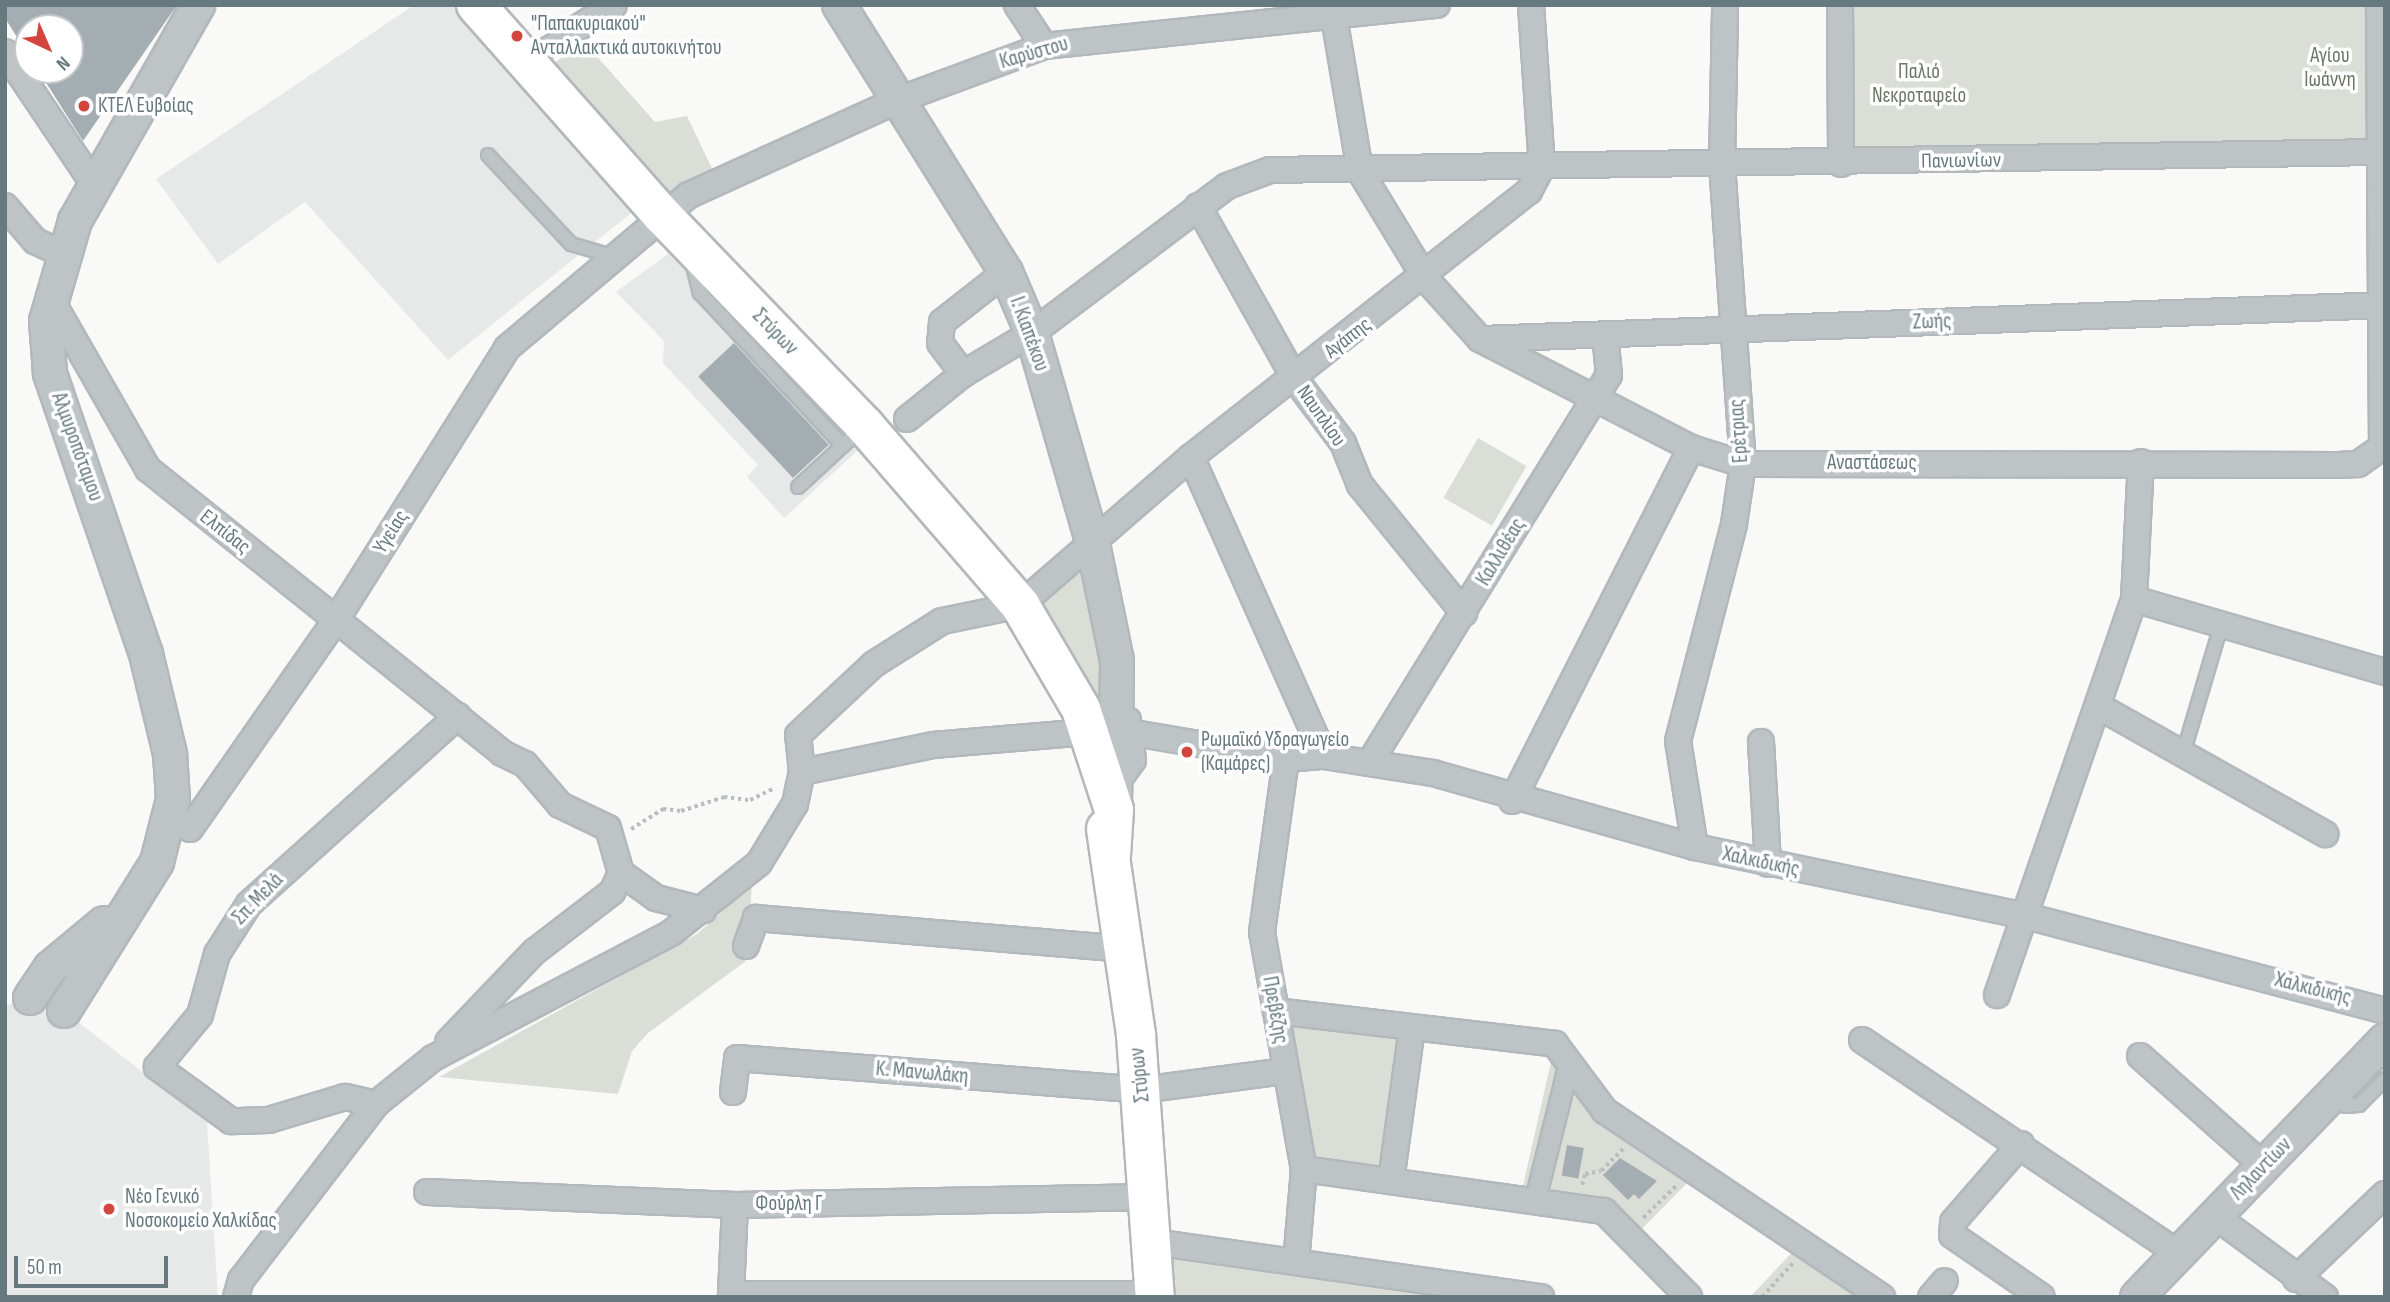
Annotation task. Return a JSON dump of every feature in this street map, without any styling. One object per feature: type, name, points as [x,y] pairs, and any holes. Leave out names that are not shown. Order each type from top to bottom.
[{"type":"main road","name":"Στύρων","points":[[476,5],[689,244],[854,436],[1020,605],[1061,669],[1116,796],[1111,855]]},
{"type":"main road","name":"Στύρων","points":[[1061,669],[1075,733],[1111,855],[1152,1197],[1155,1296]]},
{"type":"street","name":"Αλμυροπόταμου","points":[[70,1000],[168,836],[170,754],[127,583],[50,373],[50,298],[61,253],[95,186],[198,5]]},
{"type":"street","points":[[526,61],[614,5]]},
{"type":"street","name":"Ι. Κιαπέκου","points":[[839,5],[901,99],[1006,272],[1032,333],[1093,544],[1120,703],[1116,796]]},
{"type":"street","points":[[1017,5],[1044,46]]},
{"type":"street","name":"Καρύστου","points":[[663,216],[723,176],[901,99],[1044,46],[1332,8],[1437,5]]},
{"type":"street","points":[[1531,5],[1542,167]]},
{"type":"street","name":"Ερέτριας","points":[[1695,847],[1678,741],[1734,524],[1742,464],[1730,330],[1723,166],[1725,5]]},
{"type":"street","points":[[1840,5],[1841,164]]},
{"type":"street","points":[[2379,5],[2384,422]]},
{"type":"street","points":[[1332,8],[1360,171]]},
{"type":"street","points":[[5,52],[95,186]]},
{"type":"street","name":"Πανιωνίων","points":[[907,419],[963,374],[1032,333],[1198,206],[1247,176],[1270,170],[1723,166],[2381,152]]},
{"type":"street","name":"Αγάπης","points":[[1020,605],[1191,457],[1295,379],[1513,207],[1542,167]]},
{"type":"street","name":"Αναστάσεως","points":[[1360,171],[1424,278],[1480,339],[1592,402],[1691,448],[1742,464],[2141,462],[2338,465],[2374,456],[2384,422]]},
{"type":"street","points":[[5,206],[36,241],[61,253]]},
{"type":"street","name":"Ναυπλίου","points":[[1198,206],[1295,379],[1343,443],[1360,485],[1464,613]]},
{"type":"street","name":"Υγείας","points":[[191,829],[336,620],[507,348],[663,216]]},
{"type":"street","points":[[963,374],[940,343],[942,322],[1006,272]]},
{"type":"street","name":"Ελπίδας","points":[[50,298],[148,469],[502,753],[525,764],[561,805],[608,828],[615,841]]},
{"type":"street","name":"Ζωής","points":[[1480,339],[2384,305]]},
{"type":"street","name":"Καλλιθέας","points":[[1370,762],[1609,375],[1605,334]]},
{"type":"street","points":[[1512,801],[1691,448]]},
{"type":"street","points":[[1191,457],[1324,756]]},
{"type":"street","points":[[1997,995],[2134,600],[2141,462]]},
{"type":"street","points":[[2134,600],[2385,673]]},
{"type":"street","points":[[433,1058],[703,910],[760,863],[800,781],[795,743],[803,728],[895,646],[942,621],[1020,605]]},
{"type":"street","name":"Ι. Κιαπέκου","points":[[1120,703],[1134,733]]},
{"type":"street","points":[[2098,706],[2325,834]]},
{"type":"street","name":"Σπ. Μελά","points":[[376,1104],[345,1097],[269,1120],[231,1121],[212,1111],[157,1067],[200,1015],[217,954],[236,919],[458,716]]},
{"type":"street","points":[[800,781],[933,745],[1075,733]]},
{"type":"street","points":[[1116,796],[1133,760],[1134,733]]},
{"type":"street","name":"Χαλκιδικής","points":[[1134,733],[1286,759],[1324,756],[1433,773],[1512,801],[1695,847],[2026,916],[2385,1011]]},
{"type":"street","points":[[1761,742],[1768,864]]},
{"type":"street","name":"Πρεβέζης","points":[[1286,759],[1262,932],[1304,1169],[1296,1262]]},
{"type":"street","points":[[236,1297],[241,1280],[376,1104],[433,1058],[534,952],[612,892],[621,873],[615,841]]},
{"type":"street","points":[[621,873],[677,907],[703,910]]},
{"type":"street","points":[[30,998],[50,968],[127,904]]},
{"type":"street","points":[[746,946],[756,918],[1123,950]]},
{"type":"street","points":[[50,968],[70,1000]]},
{"type":"street","points":[[1276,1011],[1412,1028],[1562,1054],[1605,1111],[1882,1297]]},
{"type":"street","points":[[1391,1181],[1412,1028]]},
{"type":"street","points":[[1862,1040],[2021,1144],[2179,1254]]},
{"type":"street","name":"Ληλαντίων","points":[[2137,1297],[2385,1040]]},
{"type":"street","points":[[1535,1199],[1562,1054]]},
{"type":"street","points":[[2140,1056],[2264,1166]]},
{"type":"street","name":"Κ. Μανωλάκη","points":[[733,1092],[737,1058],[1141,1090]]},
{"type":"street","points":[[1141,1090],[1286,1072]]},
{"type":"street","points":[[2021,1144],[1953,1222],[1952,1235],[2042,1297]]},
{"type":"street","points":[[1304,1169],[1535,1199],[1604,1211],[1689,1297]]},
{"type":"street","name":"Φούρλη Γ","points":[[427,1192],[735,1205],[1152,1197]]},
{"type":"street","points":[[2297,1279],[2385,1194]]},
{"type":"street","points":[[735,1205],[731,1294],[1155,1296]]},
{"type":"street","points":[[2214,1216],[2325,1297]]},
{"type":"street","points":[[1154,1241],[1296,1262],[1452,1290],[1541,1297]]},
{"type":"lane","points":[[488,155],[571,243],[616,258]]},
{"type":"lane","points":[[689,244],[700,293],[854,436],[798,487]]},
{"type":"lane","points":[[2183,754],[2221,626]]},
{"type":"lane","points":[[2345,1106],[2359,1105],[2385,1079]]},
{"type":"path","points":[[615,841],[663,809],[681,811],[724,797],[750,800],[783,784],[800,781]]},
{"type":"path","points":[[1578,1207],[1585,1174],[1601,1171],[1635,1132]]},
{"type":"path","points":[[1627,1235],[1692,1170]]},
{"type":"path","points":[[1762,1297],[1808,1247]]},
{"type":"shaded area","points":[[414,5],[452,5],[635,210],[448,360],[305,202],[218,264],[156,179]]},
{"type":"shaded area","points":[[673,250],[865,444],[784,518],[747,477],[758,465],[663,363],[664,341],[616,292]]},
{"type":"shaded area","name":"Νέο Γενικό Νοσοκομείο Χαλκίδας","points":[[30,998],[64,1011],[207,1122],[218,1297],[5,1297],[5,1006]]},
{"type":"green space","name":"Παλιό Νεκροταφείο","points":[[1840,5],[2379,5],[2379,164],[1840,164]]},
{"type":"green space","points":[[585,43],[655,122],[687,116],[715,175],[672,197],[554,63]]},
{"type":"green space","points":[[1478,438],[1526,466],[1492,526],[1444,498]]},
{"type":"green space","points":[[1093,544],[1120,703],[1081,709],[1020,605]]},
{"type":"green space","points":[[752,885],[746,961],[648,1033],[632,1051],[618,1094],[439,1077],[697,934]]},
{"type":"green space","points":[[1276,1011],[1412,1028],[1391,1181],[1304,1169]]},
{"type":"green space","points":[[1555,1044],[1605,1111],[1697,1173],[1632,1239],[1603,1211],[1520,1199]]},
{"type":"green space","points":[[1154,1242],[1541,1297],[1155,1297]]},
{"type":"green space","points":[[1801,1243],[1882,1297],[1750,1297]]},
{"type":"building","name":"ΚΤΕΛ Ευβοίας","points":[[5,5],[177,5],[83,141],[47,84],[84,84],[84,14],[14,14],[14,32],[5,18]]},
{"type":"building","points":[[734,343],[829,445],[793,478],[698,376]]},
{"type":"building","points":[[1567,1145],[1584,1148],[1578,1178],[1562,1176]]},
{"type":"building","points":[[1620,1158],[1657,1181],[1639,1199],[1634,1194],[1628,1200],[1603,1175]]},
{"type":"place","name":"\"Παπακυριακού\" Ανταλλακτικά αυτοκινήτου","points":[[517,36]]},
{"type":"place","name":"ΚΤΕΛ Ευβοίας","points":[[84,106]]},
{"type":"place","name":"Ρωμαϊκό Υδραγωγείο (Καμάρες)","points":[[1187,752]]},
{"type":"place","name":"Νέο Γενικό Νοσοκομείο Χαλκίδας","points":[[109,1209]]},
{"type":"park label","name":"Αγίου Ιωάννη","points":[[2330,68]]}]
